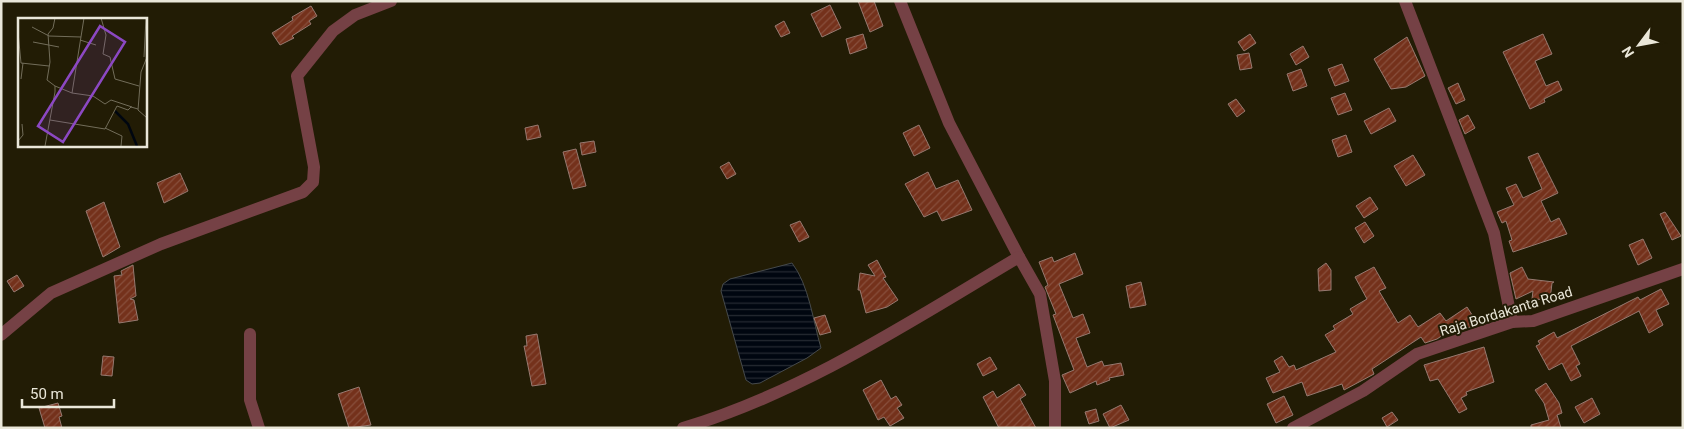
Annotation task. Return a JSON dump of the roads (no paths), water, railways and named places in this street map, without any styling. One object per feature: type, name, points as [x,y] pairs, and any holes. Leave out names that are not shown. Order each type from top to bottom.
[{"type":"street","points":[[1,335],[51,292],[161,244],[303,192],[313,182],[314,168],[297,76],[334,31],[355,15],[391,1]]},
{"type":"street","points":[[900,1],[949,123],[1040,294],[1055,381],[1055,428]]},
{"type":"street","points":[[1404,1],[1494,233],[1512,322]]},
{"type":"street","points":[[683,428],[746,405],[854,356],[1019,257]]},
{"type":"street","name":"Raja Bordakanta Road","points":[[1293,428],[1363,391],[1417,354],[1512,322],[1533,321],[1683,269]]},
{"type":"street","points":[[250,334],[250,400],[259,428]]}]
